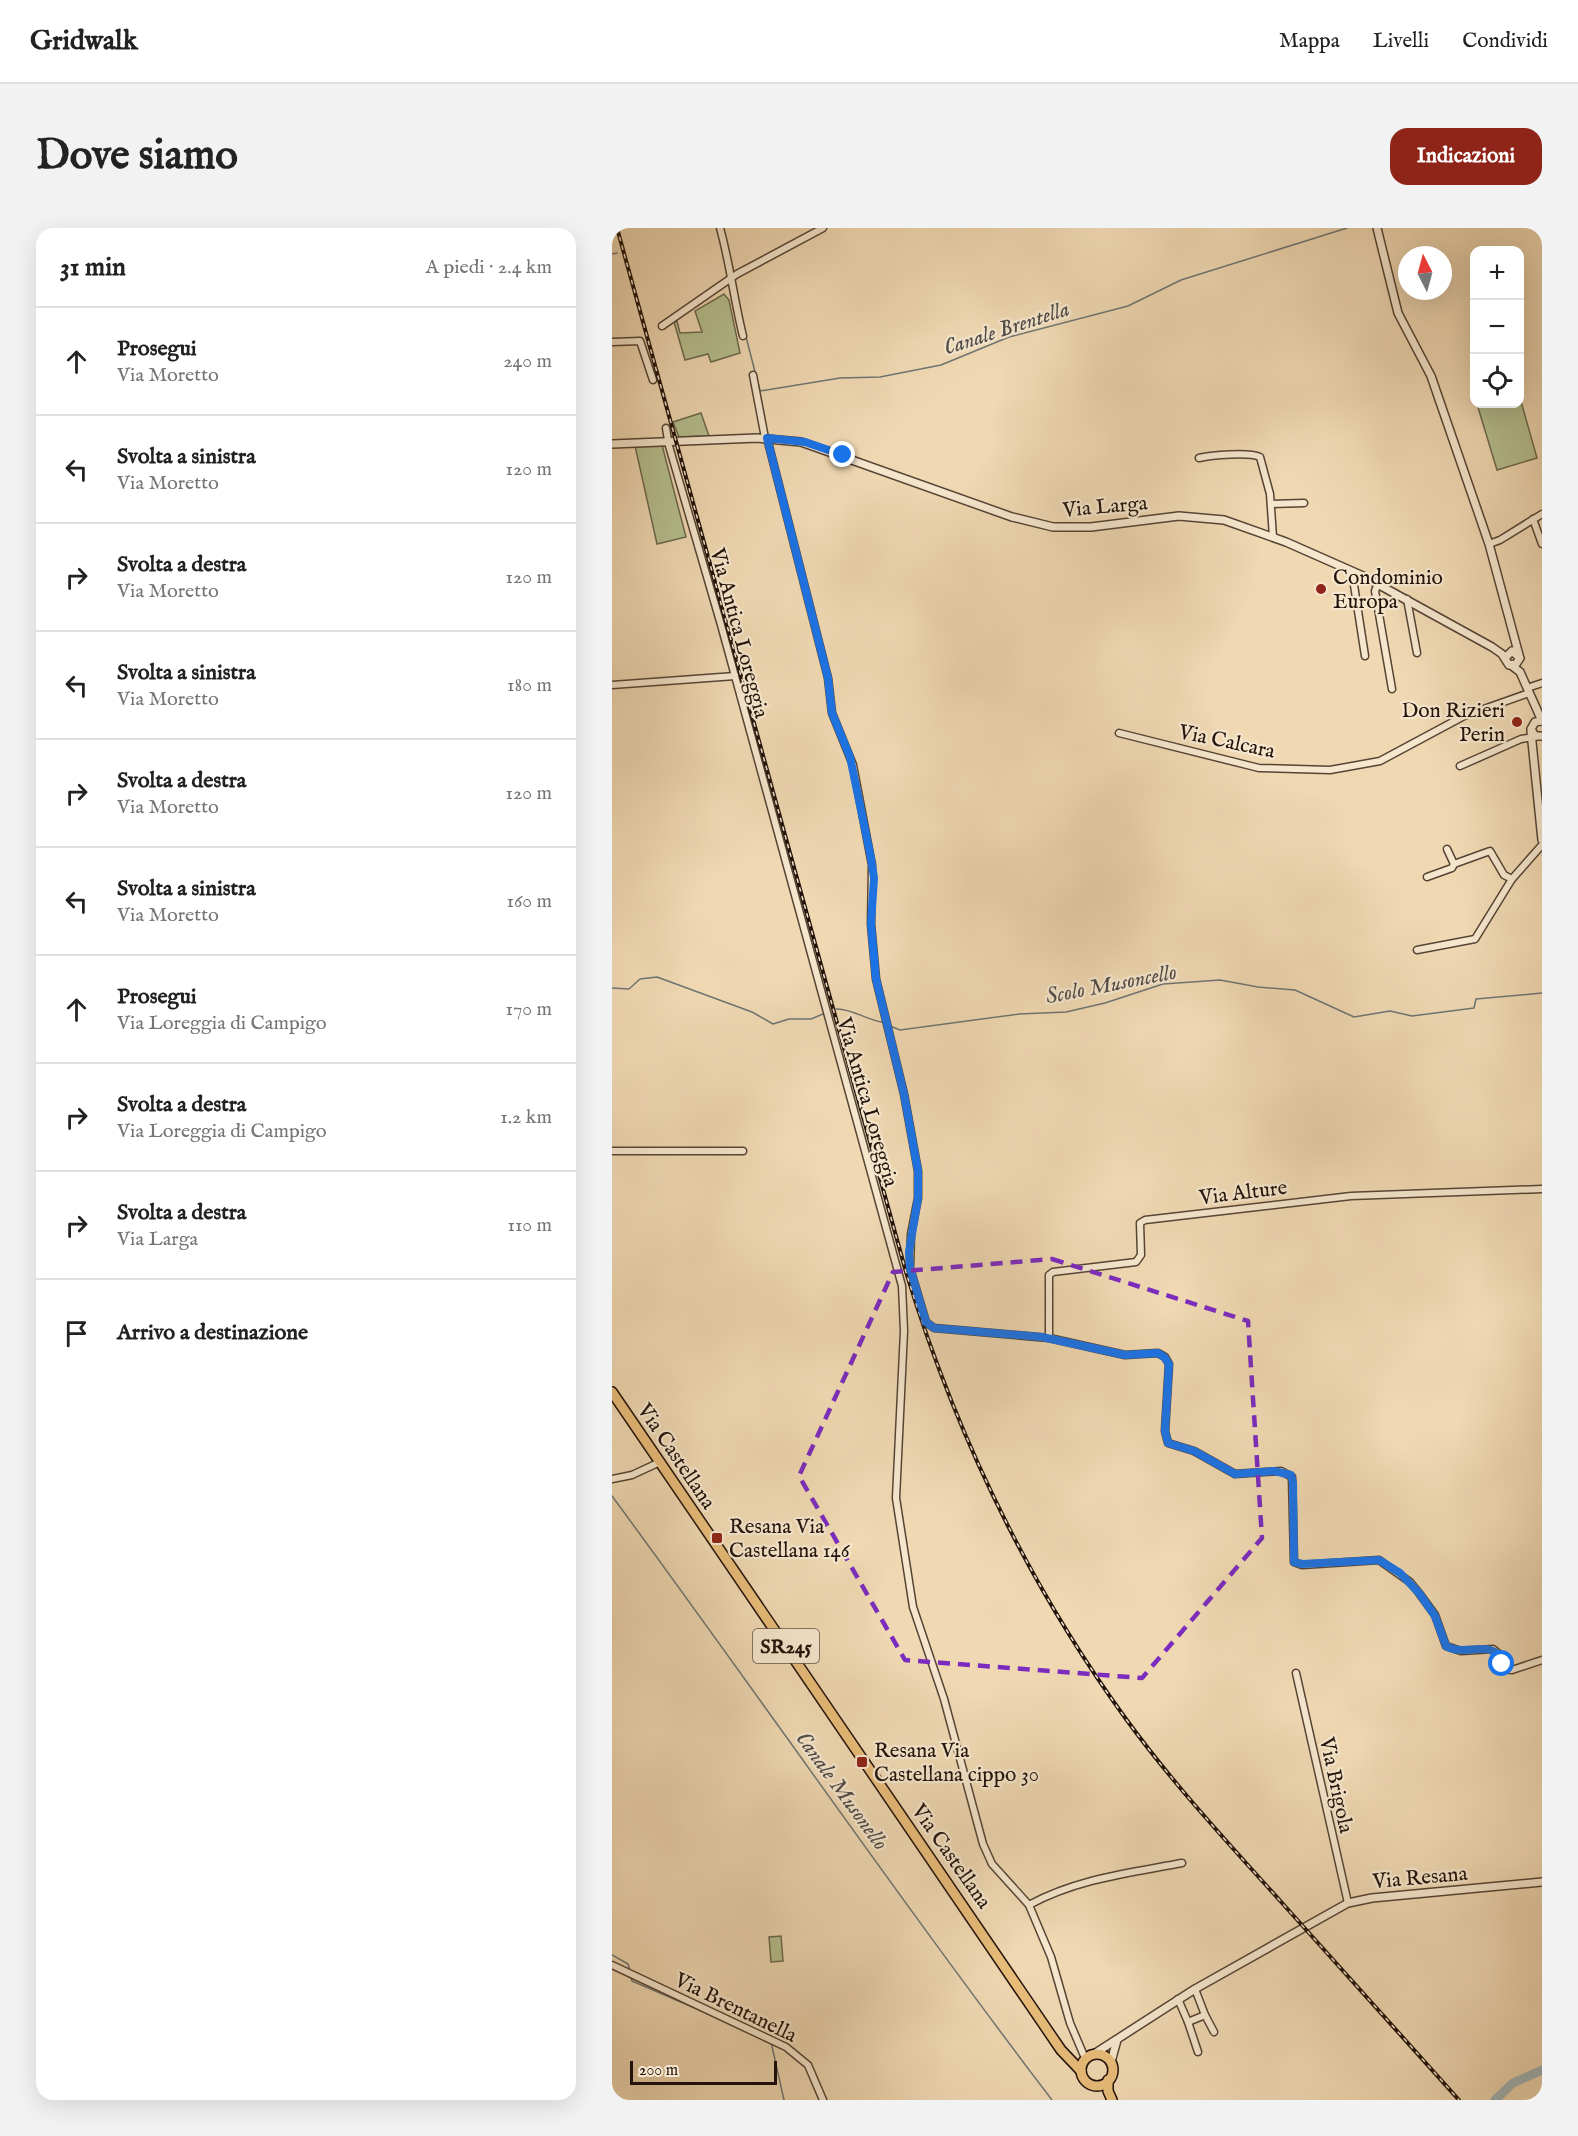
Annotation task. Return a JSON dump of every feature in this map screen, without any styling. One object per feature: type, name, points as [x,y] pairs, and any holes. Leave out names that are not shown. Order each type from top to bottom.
[{"type":"main road","name":"Via Castellana","points":[[612,1392],[1061,2050],[1084,2060]]},
{"type":"main road","name":"SR245","points":[[1106,2100],[1093,2085],[1085,2080],[1084,2060],[1104,2056],[1111,2062]]},
{"type":"main road","points":[[1111,2062],[1112,2072],[1108,2080],[1112,2100]]},
{"type":"main road","points":[[1093,2085],[1108,2080]]},
{"type":"street","points":[[720,228],[732,270],[731,286],[743,336]]},
{"type":"street","points":[[662,326],[732,280],[737,274],[823,228]]},
{"type":"street","points":[[1377,228],[1398,313],[1429,371],[1489,544],[1515,636],[1533,705],[1534,747],[1542,838]]},
{"type":"street","points":[[612,342],[640,341],[653,380]]},
{"type":"street","points":[[753,375],[766,438],[828,678],[832,713],[853,765],[872,865],[871,924],[876,979],[904,1094],[918,1171],[917,1205],[909,1252],[910,1272],[926,1322],[930,1327],[1049,1338],[1125,1355],[1155,1353],[1164,1357],[1169,1364],[1166,1441],[1198,1453],[1235,1474],[1274,1471],[1291,1475],[1294,1562],[1302,1564],[1379,1560],[1405,1577],[1419,1593],[1435,1616],[1443,1640],[1448,1647],[1461,1651],[1492,1649],[1498,1653],[1504,1669],[1510,1671],[1542,1660]]},
{"type":"street","name":"Via Antica Loreggia","points":[[666,428],[902,1286],[904,1330],[896,1498],[913,1607],[944,1699],[983,1844],[992,1864],[1029,1905],[1051,1957],[1084,2060]]},
{"type":"street","name":"Via Larga","points":[[612,444],[766,438],[815,445],[1038,525],[1081,528],[1197,516],[1227,520],[1356,573],[1495,649],[1508,653]]},
{"type":"street","points":[[1199,458],[1223,453],[1235,456],[1258,454],[1268,483],[1273,537]]},
{"type":"street","points":[[1271,504],[1304,503]]},
{"type":"street","points":[[1489,544],[1500,540],[1542,514]]},
{"type":"street","points":[[1533,519],[1542,544]]},
{"type":"street","points":[[1356,573],[1353,585],[1365,656]]},
{"type":"street","points":[[1378,584],[1375,591],[1392,689]]},
{"type":"street","points":[[1407,599],[1417,653]]},
{"type":"street","points":[[1508,653],[1515,646],[1515,636]]},
{"type":"street","points":[[1508,653],[1519,656]]},
{"type":"street","points":[[1508,653],[1511,665],[1518,669],[1528,688]]},
{"type":"street","points":[[1511,665],[1517,663],[1519,656]]},
{"type":"street","points":[[612,685],[735,676]]},
{"type":"street","name":"Via Calcara","points":[[1119,733],[1259,768],[1330,770],[1380,760],[1464,716],[1542,683]]},
{"type":"street","points":[[1460,766],[1535,733],[1542,721],[1533,705]]},
{"type":"street","points":[[1417,951],[1475,939],[1512,879],[1542,845]]},
{"type":"street","points":[[1448,849],[1454,864]]},
{"type":"street","points":[[1427,877],[1490,851],[1504,875],[1512,879]]},
{"type":"street","points":[[612,1151],[743,1151]]},
{"type":"street","name":"Via Alture","points":[[1049,1338],[1049,1275],[1053,1272],[1136,1262],[1140,1255],[1140,1223],[1145,1220],[1375,1194],[1542,1189]]},
{"type":"street","points":[[612,1479],[632,1475],[660,1462]]},
{"type":"street","name":"Via Brigola","points":[[1296,1673],[1348,1903]]},
{"type":"street","points":[[1029,1905],[1057,1890],[1089,1880],[1182,1863]]},
{"type":"street","name":"Via Resana","points":[[1195,1989],[1348,1903],[1372,1898],[1542,1882]]},
{"type":"street","name":"Via Brentanella","points":[[612,1965],[786,2047],[808,2066],[823,2100]]},
{"type":"street","points":[[1084,2060],[1195,1989],[1214,2032]]},
{"type":"street","points":[[1179,1999],[1198,2052]]},
{"type":"street","points":[[1188,2022],[1205,2015]]},
{"type":"street","points":[[1111,2062],[1113,2047],[1118,2038]]},
{"type":"highlighted area","points":[[1052,1259],[1248,1321],[1262,1538],[1142,1678],[905,1660],[799,1476],[893,1272]]},
{"type":"green space","points":[[724,294],[729,300],[740,353],[711,362],[708,354],[685,360],[674,322],[677,321],[680,333],[702,332],[695,311]]},
{"type":"green space","points":[[1478,408],[1523,408],[1537,458],[1497,470]]},
{"type":"green space","points":[[701,413],[709,436],[679,437],[673,422]]},
{"type":"green space","points":[[662,445],[686,537],[657,544],[635,446]]},
{"type":"green space","points":[[781,1936],[783,1961],[771,1962],[769,1937]]},
{"type":"waterway","name":"Canale Brentella","points":[[745,333],[760,391],[840,378],[880,377],[941,365],[1009,337],[1128,306],[1181,280],[1347,228]]},
{"type":"waterway","name":"Canale Brentella","points":[[612,254],[617,253]]},
{"type":"waterway","name":"Scolo Musoncello","points":[[612,988],[629,989],[640,979],[657,977],[752,1012],[773,1024],[789,1019],[811,1019],[823,1014]]},
{"type":"waterway","name":"Scolo Musoncello","points":[[890,1026],[900,1030],[1019,1014],[1066,1012],[1105,1003],[1163,984],[1220,980],[1258,987],[1295,990],[1354,1017],[1390,1011],[1412,1016],[1474,1008],[1476,999],[1542,993]]},
{"type":"waterway","name":"Scolo Musoncello","points":[[836,1009],[847,1010],[882,1022]]},
{"type":"waterway","name":"Canale Musonello","points":[[612,1496],[940,1950],[1052,2100]]},
{"type":"waterway","points":[[612,1955],[628,1964],[630,1971]]},
{"type":"waterway","points":[[631,1978],[632,1981],[704,2012]]},
{"type":"waterway","points":[[771,2042],[784,2100]]},
{"type":"waterway","points":[[1495,2100],[1513,2083],[1542,2070]]},
{"type":"railway","points":[[617,228],[906,1272],[947,1390],[971,1448],[1026,1560],[1057,1615],[1090,1668],[1126,1719],[1202,1814],[1459,2100]]},
{"type":"place","name":"Condominio Europa","points":[[1321,589]]},
{"type":"place","name":"Don Rizieri Perin","points":[[1517,722]]},
{"type":"place","name":"Resana Via Castellana 146","points":[[717,1538]]},
{"type":"place","name":"Resana Via Castellana cippo 30","points":[[862,1762]]},
{"type":"route","points":[[843,455],[805,442],[767,438],[828,678],[832,713],[853,765],[871,858],[874,878],[871,924],[877,988],[904,1094],[918,1171],[918,1198],[911,1234],[909,1265],[926,1322],[934,1328],[1042,1337],[1125,1355],[1155,1353],[1163,1355],[1169,1364],[1165,1438],[1169,1444],[1194,1451],[1235,1474],[1274,1471],[1291,1475],[1293,1483],[1292,1558],[1294,1562],[1302,1564],[1372,1558],[1379,1560],[1410,1582],[1429,1605],[1446,1646],[1461,1651],[1492,1649],[1498,1653],[1502,1664]]}]
